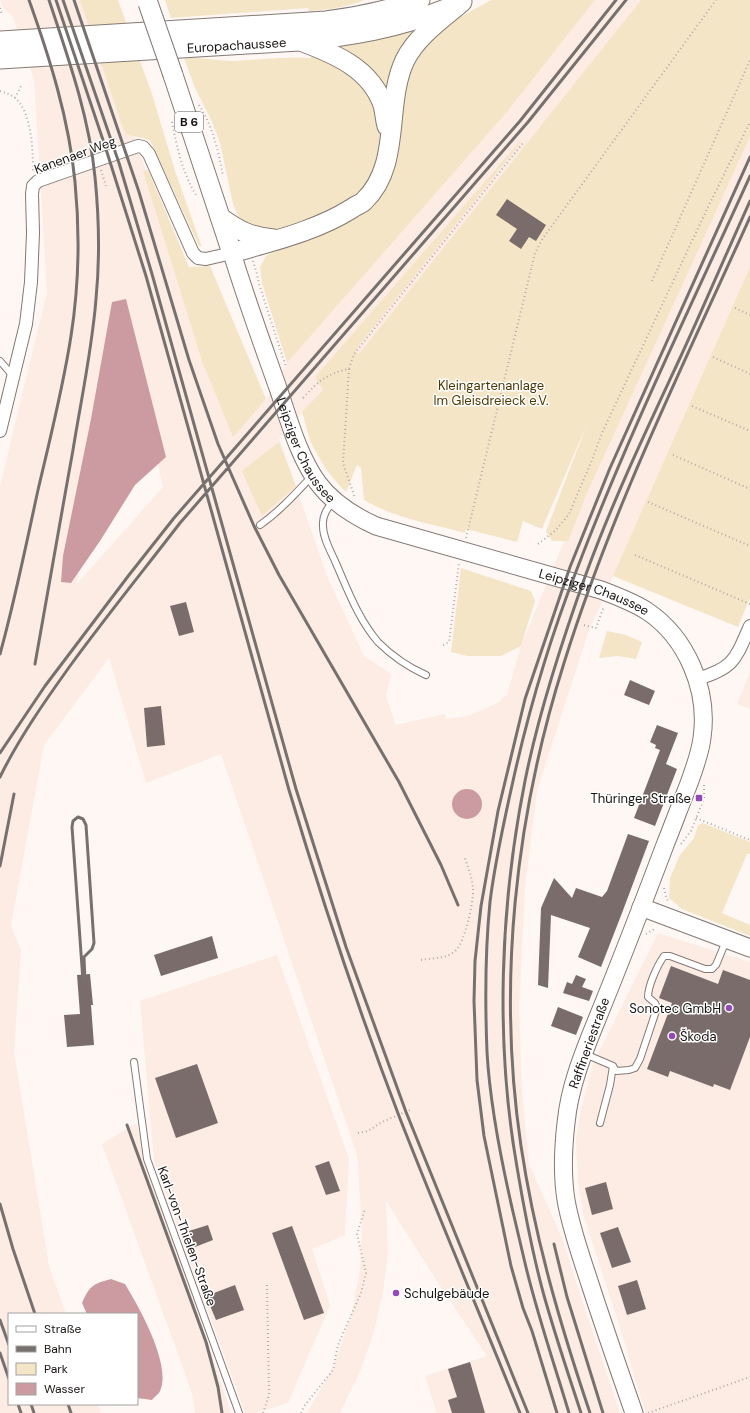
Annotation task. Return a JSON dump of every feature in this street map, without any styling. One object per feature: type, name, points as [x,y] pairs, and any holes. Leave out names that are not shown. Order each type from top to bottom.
[{"type":"main road","points":[[355,17],[378,0]]},
{"type":"main road","name":"Europachaussee","points":[[0,41],[304,23],[355,17],[384,11],[420,0]]},
{"type":"main road","points":[[241,250],[307,230],[337,218],[364,201],[382,176],[388,158],[395,91],[405,59],[415,44],[464,1]]},
{"type":"main road","name":"Europachaussee","points":[[0,59],[299,41],[354,35],[382,30],[432,15],[464,1]]},
{"type":"main road","name":"Leipziger Chaussee","points":[[147,2],[221,218],[241,250],[259,336],[295,437],[305,461],[319,484],[334,500],[353,515],[376,526],[601,590],[630,602],[646,611],[669,630],[690,660],[697,679]]},
{"type":"main road","points":[[299,41],[337,56],[353,66],[366,77],[376,91],[382,105],[390,139]]},
{"type":"main road","points":[[221,218],[234,228],[249,235],[277,239]]},
{"type":"main road","name":"Raffineriestraße","points":[[634,1413],[576,1242],[566,1200],[563,1162],[566,1120],[573,1083],[700,751],[703,719],[702,698],[697,679]]},
{"type":"main road","points":[[641,907],[750,948]]},
{"type":"street","name":"Kanenaer Weg","points":[[0,431],[26,324],[31,282],[33,234],[32,194],[33,186],[38,181],[138,146],[143,147],[149,154],[193,253],[198,258],[206,259],[241,250]]},
{"type":"street","points":[[697,679],[718,672],[729,665],[740,650],[750,626]]},
{"type":"lane","points":[[0,361],[13,376]]},
{"type":"lane","points":[[260,525],[284,506],[313,475]]},
{"type":"lane","points":[[334,500],[325,513],[323,527],[324,535],[354,604],[378,642],[410,668],[426,675]]},
{"type":"lane","points":[[584,1053],[613,1066],[616,1071],[635,1068],[640,1059],[656,1008],[655,1002],[648,997],[648,991],[659,962],[664,956],[670,956],[706,969],[712,969],[716,965],[726,940]]},
{"type":"lane","name":"Karl-von-Thielen-Straße","points":[[134,1062],[147,1159],[239,1413]]},
{"type":"lane","points":[[600,1123],[610,1085],[613,1066]]},
{"type":"path","points":[[465,541],[536,253],[543,238],[716,0]]},
{"type":"path","points":[[0,8],[2,16]]},
{"type":"path","points":[[652,281],[750,60]]},
{"type":"path","points":[[15,98],[22,84]]},
{"type":"path","points":[[0,91],[15,98],[23,109],[31,132],[33,186]]},
{"type":"path","points":[[197,100],[210,123],[225,183]]},
{"type":"path","points":[[172,121],[178,151],[186,175],[199,200]]},
{"type":"path","points":[[538,544],[556,530],[569,514],[602,433],[708,207],[750,122]]},
{"type":"path","points":[[355,500],[355,496],[343,463],[348,370],[354,354],[523,143]]},
{"type":"path","points":[[100,168],[106,186]]},
{"type":"path","points":[[241,250],[257,274],[284,358],[287,373]]},
{"type":"path","points":[[735,308],[750,315]]},
{"type":"path","points":[[713,358],[750,374]]},
{"type":"path","points":[[303,398],[319,381],[336,372],[348,370]]},
{"type":"path","points":[[692,406],[750,431]]},
{"type":"path","points":[[673,455],[750,488]]},
{"type":"path","points":[[648,502],[750,546]]},
{"type":"path","points":[[635,555],[750,604]]},
{"type":"path","points":[[443,644],[449,642],[460,560]]},
{"type":"path","points":[[584,625],[596,628],[605,601]]},
{"type":"path","points":[[680,845],[691,831],[705,795],[704,779]]},
{"type":"path","points":[[696,818],[750,840]]},
{"type":"path","points":[[421,960],[450,954],[454,952],[462,943],[473,890],[470,873],[465,858]]},
{"type":"path","points":[[664,886],[667,900],[672,905]]},
{"type":"path","points":[[642,938],[652,930],[660,928]]},
{"type":"path","points":[[358,1133],[368,1131],[382,1122],[410,1110]]},
{"type":"path","points":[[301,1413],[305,1405],[333,1370],[338,1345],[361,1293],[366,1273],[357,1234],[364,1209]]},
{"type":"path","points":[[263,1413],[269,1395],[267,1285]]},
{"type":"path","points":[[648,1413],[750,1377]]},
{"type":"shaded area","points":[[0,0],[88,0],[181,274],[209,271],[265,402],[287,363],[507,112],[595,0],[641,0],[358,355],[323,390],[279,438],[327,576],[364,656],[391,674],[386,696],[396,725],[444,714],[446,719],[468,716],[500,702],[503,697],[507,695],[521,646],[583,495],[750,130],[750,267],[588,633],[537,791],[525,888],[519,1008],[522,1091],[529,1164],[563,1240],[620,1413],[437,1413],[425,1376],[487,1356],[386,1201],[388,1252],[383,1293],[373,1335],[361,1369],[340,1413],[307,1413],[334,1366],[352,1313],[360,1269],[362,1225],[357,1155],[221,754],[146,783],[109,658],[44,745],[11,926],[21,951],[14,1052],[49,1266],[66,1313],[8,1313],[8,1405],[98,1405],[101,1413],[0,1413],[0,486],[47,292],[34,80],[13,17],[4,9]],"holes":[[[126,326],[163,487],[77,584],[106,415]]]},
{"type":"shaded area","points":[[750,672],[750,709],[737,704]]},
{"type":"shaded area","points":[[658,933],[750,962],[750,1413],[646,1413],[583,1214],[578,1182],[576,1139],[582,1105],[593,1064]]},
{"type":"shaded area","points":[[277,955],[349,1159],[345,1235],[312,1249],[330,1305],[288,1403],[256,1413],[245,1413],[154,1161],[140,1001]]},
{"type":"shaded area","points":[[136,1123],[231,1413],[195,1413],[192,1393],[102,1144]]},
{"type":"green space","points":[[80,0],[118,0],[152,94],[176,174],[202,247],[199,246],[150,140],[125,134]]},
{"type":"green space","points":[[165,0],[365,0],[344,6],[316,11],[309,11],[308,8],[171,18]]},
{"type":"green space","points":[[491,0],[595,0],[507,112],[287,363],[262,283],[260,267],[266,256],[282,247],[336,228],[354,217],[373,200],[410,59],[451,22]]},
{"type":"green space","name":"Kleingartenanlage Im Gleisdreieck e.V.","points":[[641,0],[750,0],[750,137],[587,493],[568,541],[552,541],[546,531],[587,424],[542,529],[523,521],[517,542],[466,529],[465,533],[400,516],[376,506],[364,500],[361,468],[357,465],[346,492],[330,475],[317,455],[310,440],[302,412],[323,390],[315,377],[521,140],[519,145],[356,349],[358,355]]},
{"type":"green space","points":[[431,22],[388,93],[327,46]]},
{"type":"green space","points":[[311,56],[340,65],[363,84],[372,97],[381,133],[378,161],[368,182],[343,205],[274,231],[247,225],[239,218],[233,204],[220,143],[212,122],[195,88],[184,58],[234,61],[311,58]]},
{"type":"green space","points":[[148,170],[189,267],[210,266],[266,399],[233,437],[202,361],[143,171]]},
{"type":"green space","points":[[750,267],[750,598],[738,627],[613,576]]},
{"type":"green space","points":[[279,442],[296,486],[262,516],[242,471]]},
{"type":"green space","points":[[461,568],[531,591],[535,601],[521,646],[501,656],[467,656],[451,652]]},
{"type":"green space","points":[[607,631],[626,635],[642,642],[636,659],[618,656],[599,658]]},
{"type":"green space","points":[[703,823],[750,842],[750,854],[747,854],[722,913],[750,925],[750,936],[682,909],[669,898],[670,878],[680,855],[694,838],[698,825]]},
{"type":"water","points":[[126,299],[166,457],[135,485],[100,541],[71,583],[61,582],[63,556],[91,419],[112,302]]},
{"type":"water","points":[[467,789],[473,790],[481,798],[481,810],[473,818],[467,819],[461,818],[453,810],[452,804],[453,798],[461,790]]},
{"type":"water","points":[[111,1279],[125,1284],[152,1336],[162,1367],[163,1380],[159,1392],[152,1400],[138,1398],[138,1313],[87,1313],[82,1303],[87,1292],[100,1282]]},
{"type":"building","points":[[507,199],[546,225],[536,241],[529,237],[521,249],[509,241],[517,229],[496,215]]},
{"type":"building","points":[[186,602],[194,632],[179,636],[170,606]]},
{"type":"building","points":[[630,680],[655,691],[649,705],[624,695]]},
{"type":"building","points":[[161,706],[165,745],[147,747],[144,708]]},
{"type":"building","points":[[657,725],[678,733],[666,764],[677,769],[655,826],[634,818],[660,750],[655,748],[656,745],[650,742]]},
{"type":"building","points":[[628,834],[649,841],[601,967],[578,957],[590,928],[551,915],[548,988],[538,985],[541,908],[554,878],[572,898],[576,888],[602,897],[607,891]]},
{"type":"building","points":[[212,936],[218,958],[161,976],[154,955]]},
{"type":"building","points":[[671,966],[718,984],[723,970],[750,980],[750,1037],[730,1090],[714,1084],[713,1087],[670,1071],[668,1077],[647,1069],[672,1003],[659,998]]},
{"type":"building","points":[[90,974],[93,1005],[91,1005],[94,1045],[67,1047],[64,1015],[80,1014],[77,975]]},
{"type":"building","points":[[576,975],[586,979],[582,987],[593,991],[589,1001],[563,993],[567,982],[572,984]]},
{"type":"building","points":[[558,1007],[583,1017],[576,1035],[551,1026]]},
{"type":"building","points":[[197,1064],[218,1123],[176,1138],[155,1078]]},
{"type":"building","points":[[329,1161],[340,1191],[326,1195],[315,1166]]},
{"type":"building","points":[[606,1182],[613,1209],[592,1215],[585,1188]]},
{"type":"building","points":[[208,1225],[213,1240],[195,1247],[189,1231]]},
{"type":"building","points":[[292,1226],[324,1313],[304,1320],[272,1233]]},
{"type":"building","points":[[618,1227],[631,1262],[612,1268],[600,1233]]},
{"type":"building","points":[[637,1280],[646,1309],[627,1315],[618,1286]]},
{"type":"building","points":[[235,1285],[244,1310],[216,1320],[206,1296]]},
{"type":"building","points":[[470,1362],[485,1413],[452,1413],[448,1400],[457,1397],[448,1369]]},
{"type":"railway","points":[[0,654],[68,355],[76,298],[78,259],[77,201],[68,135],[58,90],[29,0]]},
{"type":"railway","points":[[35,664],[89,356],[96,299],[98,253],[98,222],[95,177],[88,132],[77,87],[49,0]]},
{"type":"railway","points":[[56,0],[105,146],[146,276],[289,790],[327,913],[399,1116],[520,1413]]},
{"type":"railway","points":[[63,0],[119,163],[152,274],[296,789],[346,947],[406,1112],[528,1413]]},
{"type":"railway","points":[[74,0],[139,192],[189,360],[218,444],[254,526],[279,575],[399,782],[441,865],[458,905]]},
{"type":"railway","points":[[0,753],[45,686],[174,518],[520,121],[616,0]]},
{"type":"railway","points":[[0,777],[24,734],[61,679],[180,523],[528,122],[626,0]]},
{"type":"railway","points":[[557,1413],[511,1266],[484,1136],[477,1080],[474,1001],[475,961],[481,906],[498,811],[525,699],[570,567],[610,468],[750,157]]},
{"type":"railway","points":[[569,1413],[540,1320],[530,1282],[504,1173],[493,1113],[488,1072],[486,996],[486,958],[492,887],[503,826],[526,727],[549,647],[567,595],[617,469],[750,176]]},
{"type":"railway","points":[[581,1413],[539,1277],[522,1198],[510,1120],[505,1072],[503,1023],[503,974],[510,876],[525,781],[537,729],[560,650],[586,574],[607,519],[750,201]]},
{"type":"railway","points":[[590,1413],[559,1314],[541,1248],[533,1214],[521,1146],[514,1085],[511,1024],[511,963],[515,902],[523,841],[533,781],[547,722],[564,663],[583,606],[604,549],[650,437],[750,217]]},
{"type":"railway","points":[[0,866],[14,794]]},
{"type":"railway","points":[[83,981],[72,827],[73,821],[78,817],[83,819],[86,825],[94,943],[92,949],[84,957],[85,981]]},
{"type":"railway","points":[[127,1125],[206,1342],[218,1387],[222,1413]]},
{"type":"railway","points":[[0,1204],[13,1249],[35,1313]]},
{"type":"railway","points":[[554,1244],[567,1297],[603,1413]]},
{"type":"railway","points":[[0,1320],[8,1342]]},
{"type":"railway","points":[[0,1353],[8,1376]]},
{"type":"railway","points":[[18,1405],[21,1413]]},
{"type":"railway","points":[[31,1405],[34,1413]]},
{"type":"railway","points":[[68,1405],[71,1413]]},
{"type":"place","name":"Thüringer Straße","points":[[699,798]]},
{"type":"place","name":"Sonotec GmbH","points":[[729,1008]]},
{"type":"place","name":"Škoda","points":[[672,1036]]},
{"type":"place","name":"Schulgebäude","points":[[396,1293]]}]
